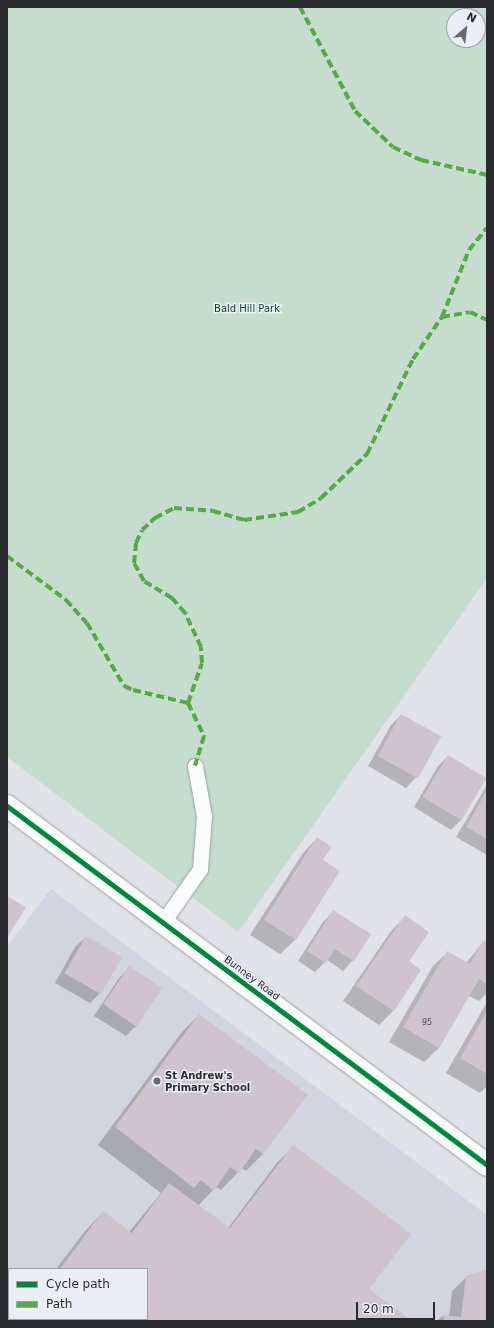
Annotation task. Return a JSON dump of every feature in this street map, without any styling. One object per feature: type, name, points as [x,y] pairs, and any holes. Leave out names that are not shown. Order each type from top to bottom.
[{"type":"street","name":"Bunney Road","points":[[7,806],[487,1165]]},
{"type":"lane","points":[[163,922],[200,869],[204,816],[195,766]]},
{"type":"shaded area","name":"St Andrew's Primary School","points":[[51,889],[487,1215],[487,1321],[7,1321],[7,947]]},
{"type":"green space","name":"Bald Hill Park","points":[[7,7],[487,7],[487,578],[238,932],[7,757]]},
{"type":"building","points":[[401,714],[441,736],[418,778],[378,756]]},
{"type":"building","points":[[448,755],[487,778],[461,820],[423,797]]},
{"type":"building","points":[[487,790],[487,839],[466,827]]},
{"type":"building","points":[[317,837],[332,847],[323,860],[340,871],[296,940],[264,920]]},
{"type":"building","points":[[7,896],[26,907],[7,938]]},
{"type":"building","points":[[333,910],[371,934],[354,961],[335,949],[326,963],[307,951]]},
{"type":"building","points":[[405,915],[429,932],[409,961],[421,970],[394,1011],[356,986]]},
{"type":"building","points":[[86,936],[122,957],[101,994],[64,973]]},
{"type":"building","points":[[484,940],[487,942],[487,984],[479,979],[439,1048],[403,1027],[447,951],[470,964]]},
{"type":"building","points":[[129,966],[162,988],[136,1027],[103,1004]]},
{"type":"building","points":[[487,1011],[487,1074],[460,1058]]},
{"type":"building","points":[[199,1014],[308,1095],[263,1154],[256,1149],[239,1173],[230,1167],[214,1191],[201,1180],[194,1188],[115,1127]]},
{"type":"building","points":[[293,1145],[411,1234],[369,1289],[412,1321],[97,1321],[96,1320],[148,1320],[148,1268],[61,1268],[103,1211],[132,1233],[169,1183],[230,1228]]},
{"type":"building","points":[[487,1269],[487,1321],[445,1321],[442,1315],[461,1317],[466,1276]]},
{"type":"marked path","points":[[300,7],[355,111],[393,147],[421,160],[487,175]]},
{"type":"marked path","points":[[442,317],[469,250],[487,228]]},
{"type":"marked path","points":[[7,556],[66,600],[87,623],[124,686],[133,690],[188,703],[202,663],[201,647],[185,613],[172,598],[144,581],[134,563],[136,543],[142,530],[155,518],[174,508],[213,511],[244,520],[298,512],[321,498],[367,454],[413,359],[442,317],[470,312],[487,320]]},
{"type":"marked path","points":[[188,703],[204,736],[195,766]]},
{"type":"cycle path","points":[[7,806],[487,1165]]},
{"type":"place","name":"St Andrew's Primary School","points":[[157,1081]]}]
